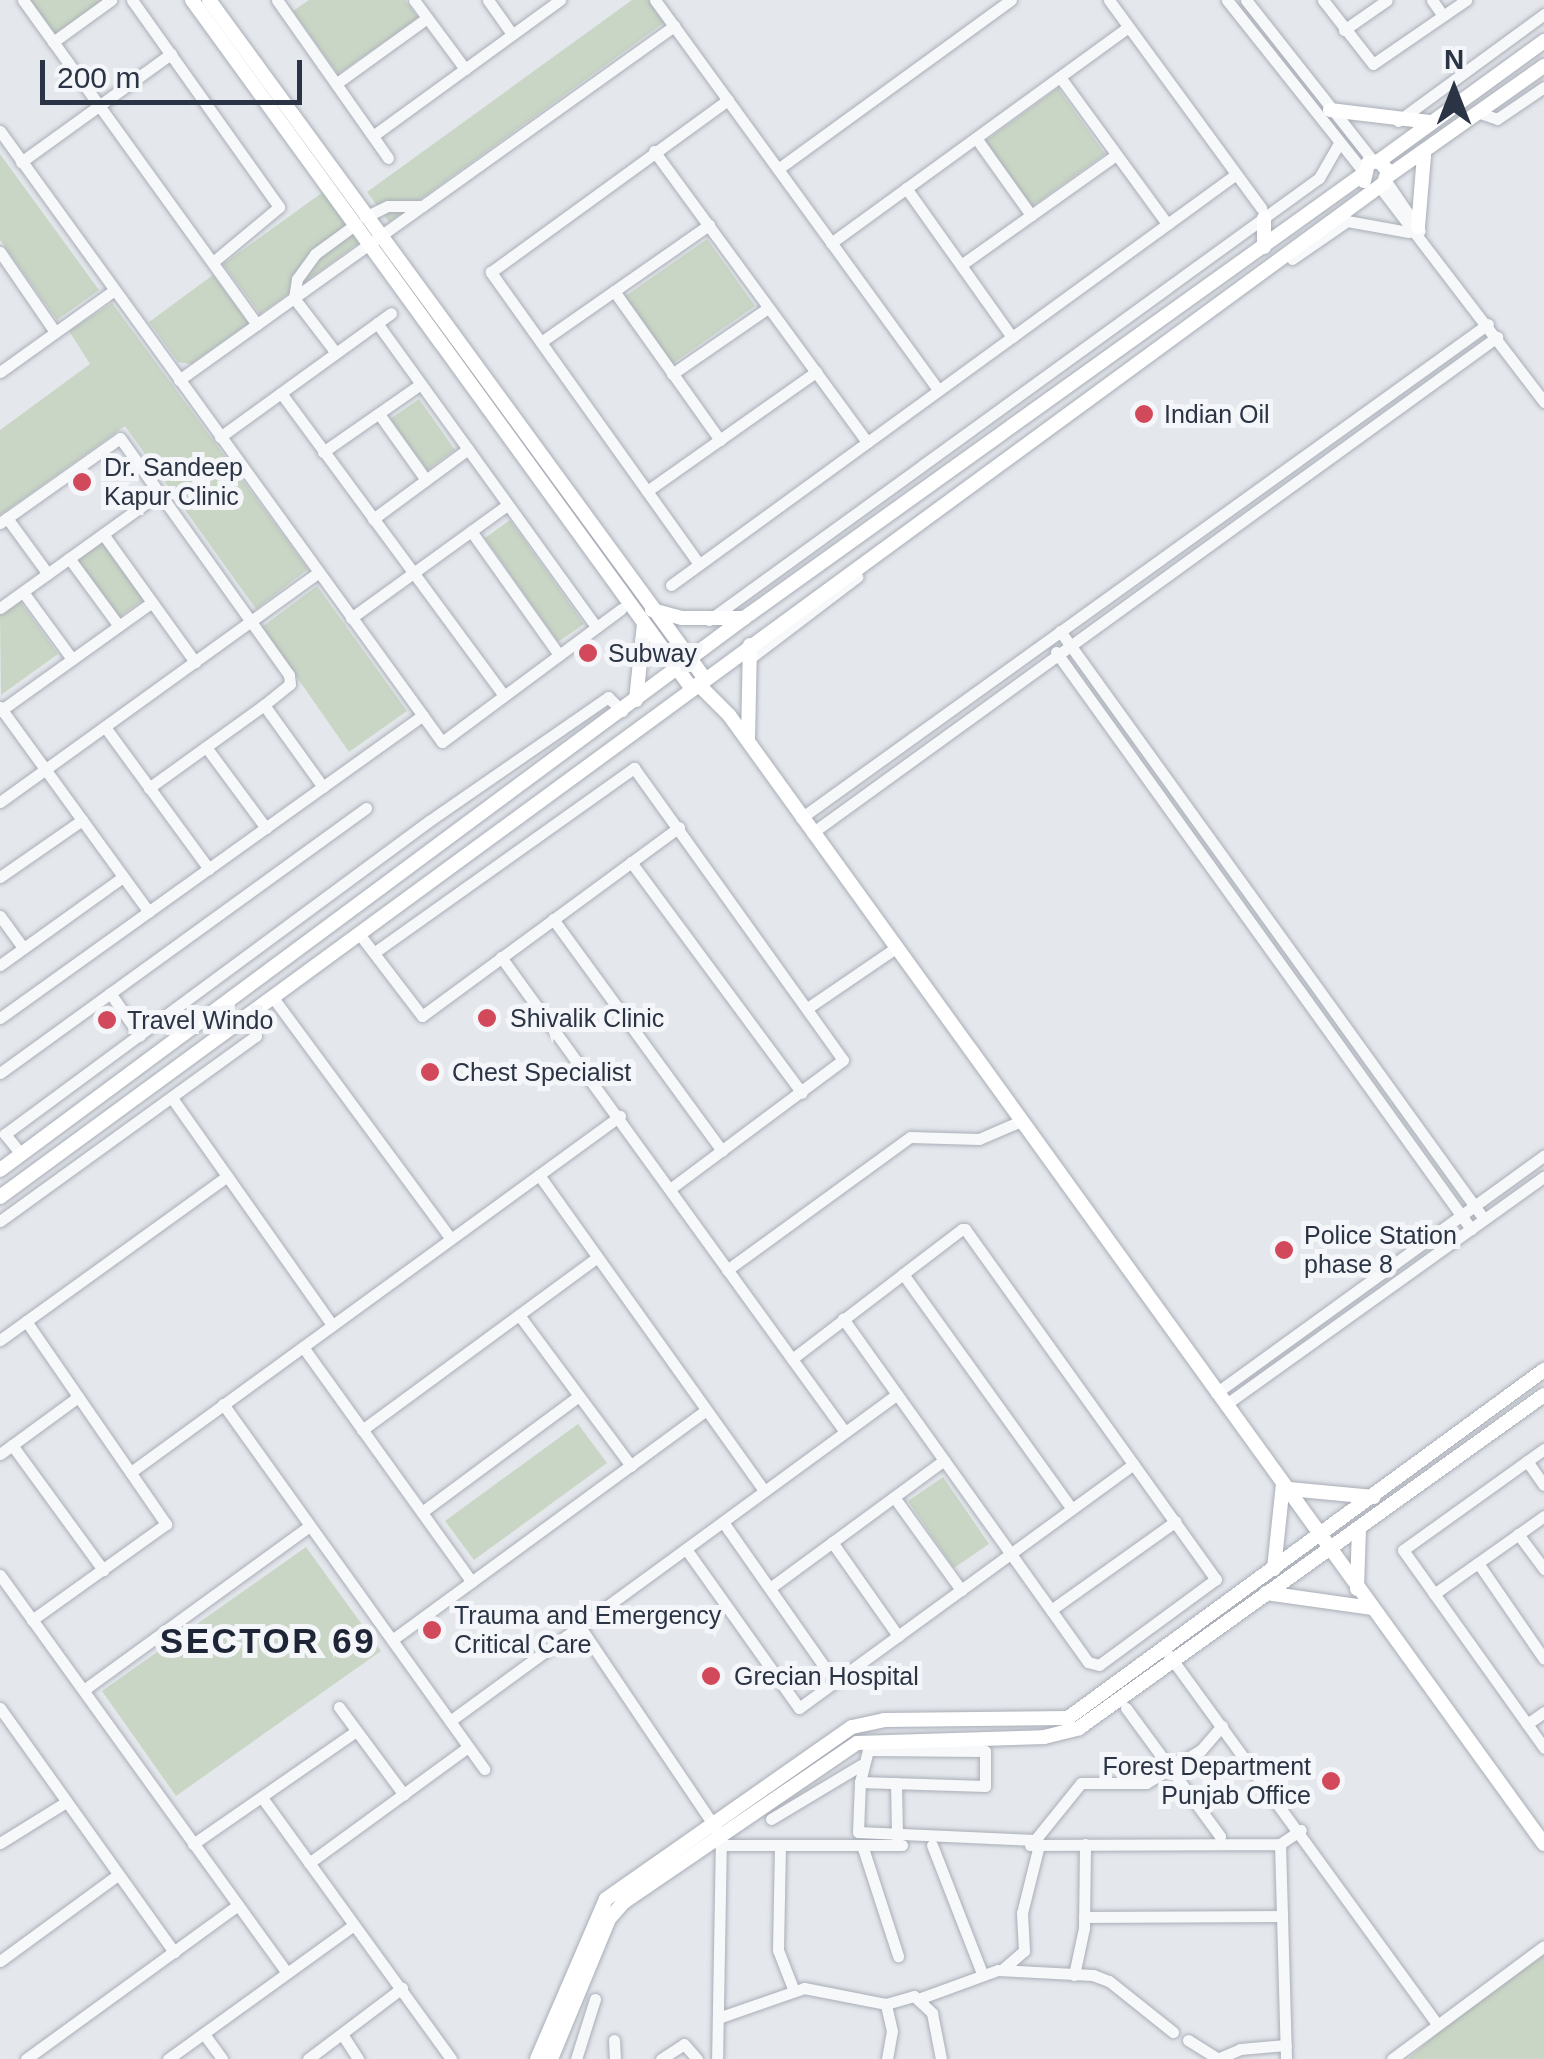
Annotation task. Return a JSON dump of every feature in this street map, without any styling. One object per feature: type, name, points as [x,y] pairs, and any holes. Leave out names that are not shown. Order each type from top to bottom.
[{"type":"main road","points":[[192,0],[360,220]]},
{"type":"main road","points":[[210,0],[374,240],[648,617],[676,669],[698,684],[748,742],[1544,1844]]},
{"type":"main road","points":[[0,1170],[744,618],[1264,248],[1544,41]]},
{"type":"main road","points":[[0,1197],[698,684],[750,652],[787,618],[1282,262],[1382,182],[1544,66]]},
{"type":"main road","points":[[1330,110],[1431,122]]},
{"type":"main road","points":[[1417,234],[1424,154]]},
{"type":"main road","points":[[1369,167],[1382,182]]},
{"type":"main road","points":[[1369,167],[1382,182]]},
{"type":"main road","points":[[1262,213],[1264,248]]},
{"type":"main road","points":[[648,617],[744,618]]},
{"type":"main road","points":[[648,617],[690,658],[698,684]]},
{"type":"main road","points":[[636,700],[648,617]]},
{"type":"main road","points":[[787,618],[803,618]]},
{"type":"main road","points":[[748,742],[750,652]]},
{"type":"main road","points":[[537,2059],[595,1913],[868,1738],[1044,1738],[1080,1728],[1171,1658],[1266,1593],[1374,1497],[1544,1370]]},
{"type":"main road","points":[[551,2059],[609,1919],[852,1727],[884,1720],[1052,1722],[1082,1708],[1195,1622],[1274,1569],[1359,1528],[1544,1395]]},
{"type":"main road","points":[[1286,1486],[1374,1497]]},
{"type":"main road","points":[[1274,1569],[1286,1486]]},
{"type":"main road","points":[[1357,1589],[1359,1528]]},
{"type":"main road","points":[[1266,1593],[1371,1608]]},
{"type":"street","points":[[23,0],[256,324]]},
{"type":"street","points":[[53,42],[111,0]]},
{"type":"street","points":[[132,0],[279,207],[213,262]]},
{"type":"street","points":[[414,0],[464,70]]},
{"type":"street","points":[[488,0],[512,34]]},
{"type":"street","points":[[374,135],[560,0]]},
{"type":"street","points":[[656,0],[938,390]]},
{"type":"street","points":[[778,169],[1012,0]]},
{"type":"street","points":[[1109,0],[1262,213]]},
{"type":"street","points":[[1227,0],[1338,145],[1369,167]]},
{"type":"street","points":[[1246,0],[1369,167]]},
{"type":"street","points":[[1323,0],[1373,64],[1466,0]]},
{"type":"street","points":[[1344,30],[1387,0]]},
{"type":"street","points":[[1432,0],[1444,16]]},
{"type":"street","points":[[284,2],[388,158]]},
{"type":"street","points":[[1398,121],[1544,14]]},
{"type":"street","points":[[336,83],[427,18]]},
{"type":"street","points":[[179,380],[674,26]]},
{"type":"street","points":[[831,243],[1128,28]]},
{"type":"street","points":[[21,162],[171,54]]},
{"type":"street","points":[[1060,77],[1167,224]]},
{"type":"street","points":[[1480,113],[1498,119],[1544,87]]},
{"type":"street","points":[[699,564],[494,278],[493,267],[728,100]]},
{"type":"street","points":[[0,131],[442,742],[621,609]]},
{"type":"street","points":[[976,138],[1031,215]]},
{"type":"street","points":[[709,620],[1262,213],[1326,172],[1338,145]]},
{"type":"street","points":[[654,151],[867,442]]},
{"type":"street","points":[[960,266],[1116,155]]},
{"type":"street","points":[[672,585],[1235,175]]},
{"type":"street","points":[[1382,182],[1544,402]]},
{"type":"street","points":[[906,188],[1012,337]]},
{"type":"street","points":[[336,353],[294,298],[297,280],[315,254],[360,220],[388,206],[422,206]]},
{"type":"street","points":[[750,652],[803,618],[1282,262],[1347,221],[1417,234]]},
{"type":"street","points":[[541,342],[709,225]]},
{"type":"street","points":[[0,252],[55,332]]},
{"type":"street","points":[[0,372],[114,291]]},
{"type":"street","points":[[614,292],[720,440]]},
{"type":"street","points":[[672,374],[768,308]]},
{"type":"street","points":[[220,437],[390,313]]},
{"type":"street","points":[[377,323],[596,627]]},
{"type":"street","points":[[801,818],[1488,324]]},
{"type":"street","points":[[812,834],[1497,337]]},
{"type":"street","points":[[647,491],[816,372]]},
{"type":"street","points":[[324,452],[420,384]]},
{"type":"street","points":[[281,393],[504,696]]},
{"type":"street","points":[[379,414],[426,480]]},
{"type":"street","points":[[48,574],[3,520],[118,438],[290,678],[264,706],[150,788]]},
{"type":"street","points":[[373,518],[468,449]]},
{"type":"street","points":[[0,608],[160,493]]},
{"type":"street","points":[[351,618],[507,504]]},
{"type":"street","points":[[1219,516],[1232,529]]},
{"type":"street","points":[[472,531],[559,655]]},
{"type":"street","points":[[103,534],[195,662]]},
{"type":"street","points":[[69,558],[118,626]]},
{"type":"street","points":[[0,802],[318,574]]},
{"type":"street","points":[[23,592],[72,660]]},
{"type":"street","points":[[149,912],[1,709],[152,602]]},
{"type":"street","points":[[1060,630],[1484,1219]]},
{"type":"street","points":[[1047,640],[1470,1229]]},
{"type":"street","points":[[20,1154],[2,1136],[608,697],[622,711]]},
{"type":"street","points":[[264,706],[323,787]]},
{"type":"street","points":[[0,1018],[424,715]]},
{"type":"street","points":[[105,727],[209,869]]},
{"type":"street","points":[[206,747],[266,828]]},
{"type":"street","points":[[375,952],[632,767],[809,1006],[843,1060],[670,1188]]},
{"type":"street","points":[[586,769],[602,788]]},
{"type":"street","points":[[0,1072],[366,808]]},
{"type":"street","points":[[1178,820],[1190,810]]},
{"type":"street","points":[[0,877],[82,820]]},
{"type":"street","points":[[360,935],[420,1016],[679,827]]},
{"type":"street","points":[[631,862],[802,1093]]},
{"type":"street","points":[[0,965],[123,876]]},
{"type":"street","points":[[1247,917],[1260,908]]},
{"type":"street","points":[[0,916],[23,948]]},
{"type":"street","points":[[553,919],[722,1151]]},
{"type":"street","points":[[809,1006],[898,948]]},
{"type":"street","points":[[502,956],[845,1432]]},
{"type":"street","points":[[110,994],[140,1036]]},
{"type":"street","points":[[274,999],[451,1238]]},
{"type":"street","points":[[0,1222],[256,1036],[251,1016]]},
{"type":"street","points":[[172,1098],[332,1326]]},
{"type":"street","points":[[1392,1119],[1405,1109]]},
{"type":"street","points":[[131,1472],[620,1116]]},
{"type":"street","points":[[727,1270],[910,1137],[979,1138],[1021,1120]]},
{"type":"street","points":[[1221,1399],[1544,1156]]},
{"type":"street","points":[[539,1175],[764,1492]]},
{"type":"street","points":[[0,1340],[227,1176]]},
{"type":"street","points":[[1221,1399],[1544,1177]]},
{"type":"street","points":[[792,1358],[903,1274],[966,1230],[1216,1575],[1094,1666],[843,1320]]},
{"type":"street","points":[[362,1430],[596,1258]]},
{"type":"street","points":[[903,1274],[1072,1509]]},
{"type":"street","points":[[519,1315],[630,1466]]},
{"type":"street","points":[[26,1321],[166,1525],[32,1620]]},
{"type":"street","points":[[303,1346],[472,1582]]},
{"type":"street","points":[[450,1721],[896,1394]]},
{"type":"street","points":[[0,1454],[78,1396]]},
{"type":"street","points":[[422,1512],[579,1396]]},
{"type":"street","points":[[223,1404],[484,1770]]},
{"type":"street","points":[[392,1640],[706,1410]]},
{"type":"street","points":[[12,1445],[102,1570]]},
{"type":"street","points":[[1544,1449],[1403,1550],[1544,1748]]},
{"type":"street","points":[[770,1588],[944,1460]]},
{"type":"street","points":[[1527,1461],[1544,1484]]},
{"type":"street","points":[[686,1549],[797,1708],[1134,1464]]},
{"type":"street","points":[[894,1497],[961,1590]]},
{"type":"street","points":[[1434,1594],[1544,1516]]},
{"type":"street","points":[[1050,1610],[1176,1521]]},
{"type":"street","points":[[723,1522],[836,1682]]},
{"type":"street","points":[[84,1689],[310,1526]]},
{"type":"street","points":[[1518,1534],[1544,1569]]},
{"type":"street","points":[[832,1542],[898,1636]]},
{"type":"street","points":[[1478,1563],[1543,1655]]},
{"type":"street","points":[[1,1580],[286,1971]]},
{"type":"street","points":[[1182,1604],[1195,1622]]},
{"type":"street","points":[[580,1626],[719,1834],[716,2059]]},
{"type":"street","points":[[1161,1646],[1301,1830],[1437,2024]]},
{"type":"street","points":[[338,1707],[404,1794]]},
{"type":"street","points":[[0,1708],[116,1876],[174,1952]]},
{"type":"street","points":[[1126,1708],[1220,1836]]},
{"type":"street","points":[[1526,1724],[1544,1712]]},
{"type":"street","points":[[860,1782],[985,1786],[986,1752],[868,1750],[861,1765],[860,1782],[858,1832],[898,1837],[1038,1839],[1080,1784],[1146,1784],[1172,1770],[1225,1730]]},
{"type":"street","points":[[193,1844],[356,1731]]},
{"type":"street","points":[[309,1863],[468,1748]]},
{"type":"street","points":[[771,1819],[861,1765]]},
{"type":"street","points":[[896,1784],[898,1837]]},
{"type":"street","points":[[263,1799],[451,2059]]},
{"type":"street","points":[[0,1843],[66,1802]]},
{"type":"street","points":[[719,1834],[780,1845],[1280,1844],[1301,1830]]},
{"type":"street","points":[[1003,1969],[1024,1951],[1022,1913],[1039,1844]]},
{"type":"street","points":[[1074,1974],[1084,1917],[1085,1844]]},
{"type":"street","points":[[1280,1844],[1286,2059]]},
{"type":"street","points":[[780,1845],[778,1950],[794,1991]]},
{"type":"street","points":[[862,1845],[898,1956]]},
{"type":"street","points":[[932,1845],[982,1973]]},
{"type":"street","points":[[0,1961],[116,1876]]},
{"type":"street","points":[[26,2059],[238,1905]]},
{"type":"street","points":[[1084,1917],[1282,1916]]},
{"type":"street","points":[[168,2059],[354,1925]]},
{"type":"street","points":[[1392,2059],[1544,1946]]},
{"type":"street","points":[[718,2018],[794,1991],[824,1988],[886,2004],[921,1998],[982,1973],[1003,1969],[1074,1974],[1109,1981],[1173,2032]]},
{"type":"street","points":[[308,2059],[402,1988]]},
{"type":"street","points":[[921,1998],[941,2034],[941,2059]]},
{"type":"street","points":[[576,2059],[596,1999]]},
{"type":"street","points":[[886,2004],[892,2032],[887,2059]]},
{"type":"street","points":[[204,2034],[222,2059]]},
{"type":"street","points":[[342,2034],[358,2059]]},
{"type":"street","points":[[614,2040],[615,2059]]},
{"type":"street","points":[[1188,2040],[1218,2059],[1240,2049],[1286,2045]]},
{"type":"street","points":[[661,2059],[684,2044],[697,2059]]},
{"type":"green space","points":[[28,0],[105,0],[54,36]]},
{"type":"green space","points":[[309,0],[405,0],[418,18],[338,74],[293,11]]},
{"type":"green space","points":[[632,0],[649,0],[665,22],[389,222],[367,192]]},
{"type":"green space","points":[[1058,88],[1105,154],[1031,207],[984,142]]},
{"type":"green space","points":[[0,154],[99,290],[57,320],[0,240]]},
{"type":"green space","points":[[323,192],[360,242],[260,314],[223,264]]},
{"type":"green space","points":[[707,239],[755,306],[672,364],[624,297]]},
{"type":"green space","points":[[213,275],[249,323],[191,364],[178,362],[149,322]]},
{"type":"green space","points":[[112,303],[308,569],[256,609],[125,426],[0,515],[0,430],[90,364],[69,331]]},
{"type":"green space","points":[[419,399],[455,450],[427,470],[390,419]]},
{"type":"green space","points":[[510,520],[584,624],[558,642],[485,538]]},
{"type":"green space","points":[[103,542],[144,599],[118,618],[77,560]]},
{"type":"green space","points":[[317,586],[407,711],[349,752],[262,627]]},
{"type":"green space","points":[[19,600],[58,654],[1,695],[0,613]]},
{"type":"green space","points":[[578,1424],[607,1463],[474,1560],[445,1521]]},
{"type":"green space","points":[[943,1477],[989,1544],[954,1568],[908,1501]]},
{"type":"green space","points":[[306,1547],[381,1651],[176,1796],[102,1691]]},
{"type":"green space","points":[[1544,1955],[1544,2059],[1408,2059],[1441,2030]]},
{"type":"place","name":"Indian Oil","points":[[1144,414]]},
{"type":"place","name":"Dr. Sandeep Kapur Clinic","points":[[82,482]]},
{"type":"place","name":"Subway","points":[[588,653]]},
{"type":"place","name":"Shivalik Clinic","points":[[487,1018]]},
{"type":"place","name":"Travel Windo","points":[[107,1020]]},
{"type":"place","name":"Chest Specialist","points":[[430,1072]]},
{"type":"place","name":"Police Station phase 8","points":[[1284,1250]]},
{"type":"place","name":"Trauma and Emergency Critical Care","points":[[432,1630]]},
{"type":"place","name":"Grecian Hospital","points":[[711,1676]]},
{"type":"place","name":"Forest Department Punjab Office","points":[[1331,1781]]},
{"type":"district","name":"SECTOR 69","points":[[268,1641]]}]
